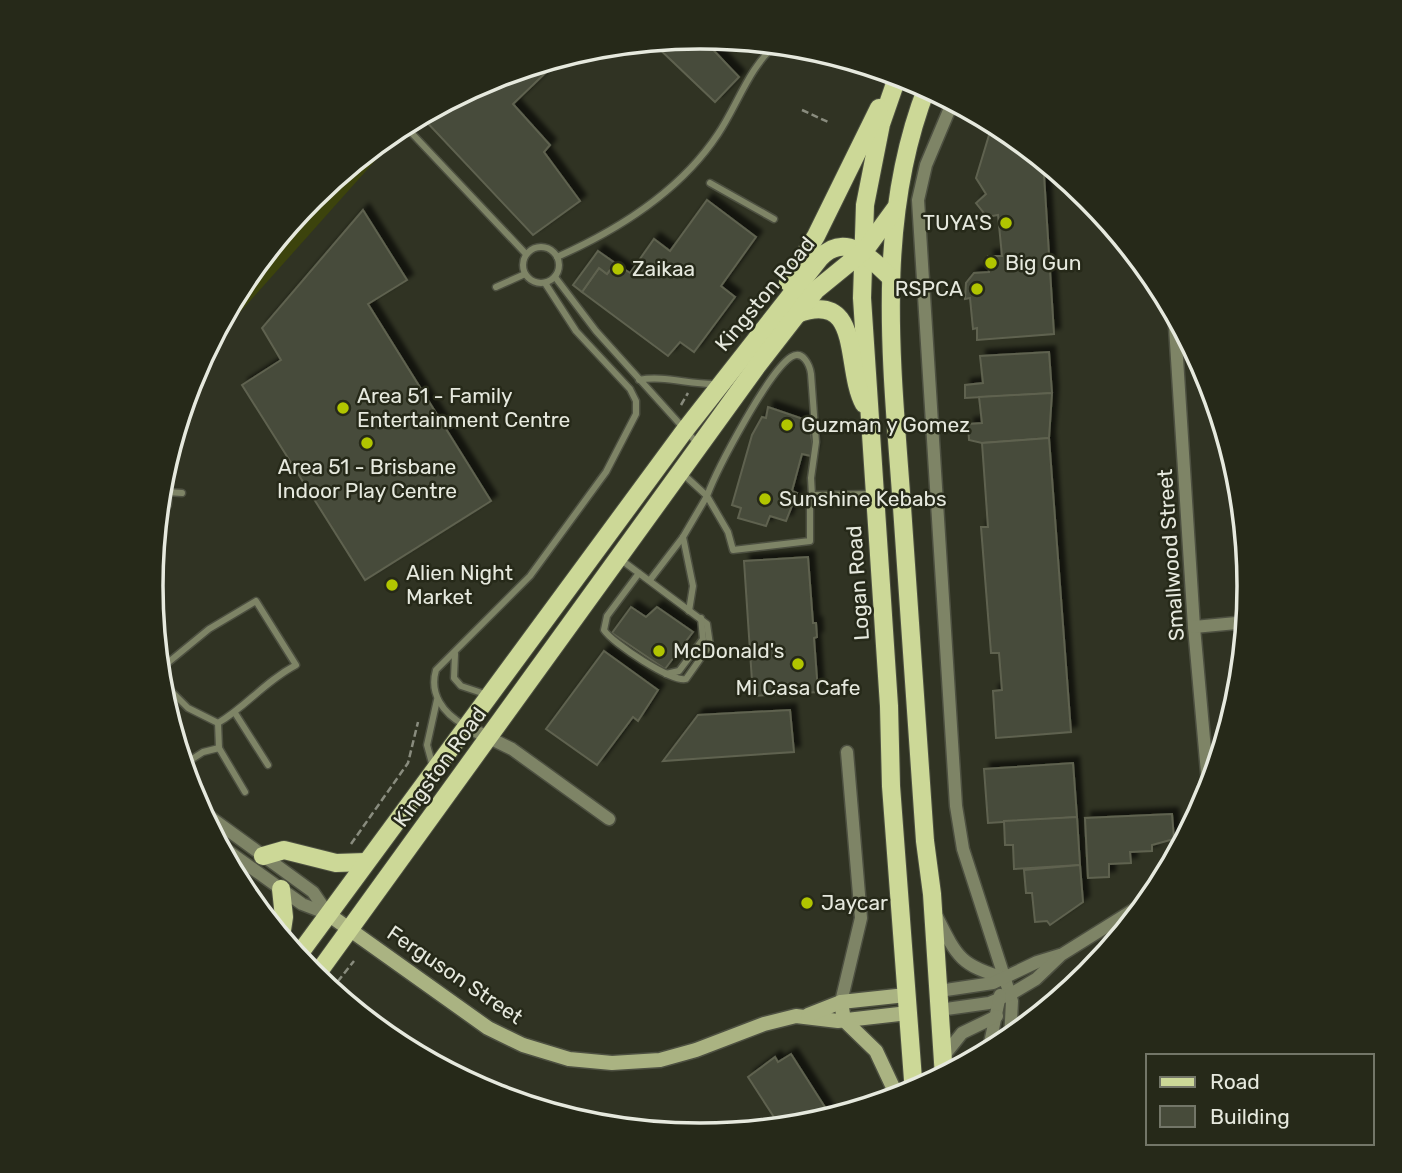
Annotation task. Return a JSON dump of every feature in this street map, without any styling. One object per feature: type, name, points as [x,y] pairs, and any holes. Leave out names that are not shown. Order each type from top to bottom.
[{"type":"main road","points":[[740,358],[752,330],[811,247],[863,137],[892,85]]},
{"type":"main road","name":"Logan Road","points":[[894,85],[872,165],[862,252],[869,413],[913,1080]]},
{"type":"main road","points":[[923,97],[910,135],[895,209],[890,277],[895,407],[943,1067]]},
{"type":"main road","points":[[890,277],[862,252],[895,209]]},
{"type":"main road","name":"Kingston Road","points":[[303,948],[433,769],[740,358],[824,254],[842,245],[862,252]]},
{"type":"main road","name":"Kingston Road","points":[[322,968],[757,366],[824,282],[862,252]]},
{"type":"main road","points":[[797,314],[824,308],[842,319],[849,338],[855,385],[869,413]]},
{"type":"main road","points":[[263,856],[284,850],[336,863],[366,862]]},
{"type":"main road","points":[[281,889],[283,924]]},
{"type":"main road","points":[[906,995],[939,991]]},
{"type":"main road","points":[[908,1013],[939,1010]]},
{"type":"street","points":[[949,110],[926,165],[918,200],[924,269],[930,426],[959,832],[1005,978],[1005,997],[992,1038]]},
{"type":"street","name":"Smallwood Street","points":[[1176,335],[1194,627],[1207,768]]},
{"type":"street","points":[[1194,627],[1237,623]]},
{"type":"street","points":[[465,726],[517,752],[609,819]]},
{"type":"street","points":[[847,752],[861,918],[841,1002],[844,1020],[876,1051],[893,1088]]},
{"type":"street","points":[[218,823],[316,896],[328,914]]},
{"type":"street","points":[[238,858],[302,904],[328,914]]},
{"type":"street","points":[[933,910],[960,959],[974,969],[1005,978]]},
{"type":"street","points":[[939,1010],[1005,997],[1035,979],[1060,955],[1127,913]]},
{"type":"street","name":"Ferguson Street","points":[[328,914],[488,1028],[523,1045],[569,1059],[612,1063],[660,1060],[696,1050],[772,1021],[808,1015],[841,1002],[906,995]]},
{"type":"street","points":[[939,991],[984,985],[1060,955]]},
{"type":"street","points":[[1005,997],[1014,1012],[1012,1024]]},
{"type":"street","name":"Ferguson Street","points":[[808,1015],[844,1020],[908,1013]]},
{"type":"street","points":[[943,1057],[962,1034],[997,1016]]},
{"type":"lane","points":[[557,257],[621,222],[687,172],[718,134],[748,82],[769,54]]},
{"type":"lane","points":[[412,134],[526,254]]},
{"type":"lane","points":[[710,183],[774,219]]},
{"type":"lane","points":[[542,247],[557,257],[559,267],[555,277],[545,283],[533,282],[525,274],[523,264],[526,254],[542,247]]},
{"type":"lane","points":[[496,287],[525,274]]},
{"type":"lane","points":[[555,277],[596,331],[699,445]]},
{"type":"lane","points":[[465,726],[448,713],[437,699],[433,683],[436,670],[442,661],[455,654],[530,576],[606,472],[636,414],[636,401],[624,382],[576,331],[545,283]]},
{"type":"lane","points":[[650,580],[683,537],[707,496],[723,456],[774,378],[791,357],[804,357],[809,364],[816,442],[811,478],[813,496],[808,506],[810,541],[733,550],[728,532],[707,496],[680,471]]},
{"type":"lane","points":[[757,366],[774,378]]},
{"type":"lane","points":[[639,380],[654,377],[687,384],[720,384]]},
{"type":"lane","points":[[172,492],[182,493]]},
{"type":"lane","points":[[813,496],[874,494]]},
{"type":"lane","points":[[683,537],[693,586],[689,611]]},
{"type":"lane","points":[[618,558],[650,580],[689,611],[701,618],[710,634],[708,653],[686,679],[681,681],[666,674],[607,635],[604,630],[607,616],[639,573]]},
{"type":"lane","points":[[169,662],[209,629],[256,601],[296,665],[258,689],[235,713],[218,723]]},
{"type":"lane","points":[[666,674],[679,670],[703,639],[701,618]]},
{"type":"lane","points":[[455,654],[452,674],[457,682],[488,695]]},
{"type":"lane","points":[[175,695],[188,708],[218,723]]},
{"type":"lane","points":[[433,769],[427,745],[437,699]]},
{"type":"lane","points":[[235,713],[268,765]]},
{"type":"lane","points":[[218,723],[219,748],[245,792]]},
{"type":"lane","points":[[192,759],[203,752],[219,748]]},
{"type":"path","points":[[802,110],[828,122]]},
{"type":"path","points":[[681,405],[689,393]]},
{"type":"path","points":[[351,844],[408,764],[418,722]]},
{"type":"path","points":[[337,982],[354,961]]},
{"type":"green space","points":[[379,157],[238,314],[254,288],[297,232],[347,182]]},
{"type":"building","points":[[713,49],[739,77],[715,102],[661,51]]},
{"type":"building","points":[[546,72],[513,104],[550,145],[544,152],[580,201],[533,235],[428,123],[495,90]]},
{"type":"building","points":[[990,133],[1044,173],[1054,334],[977,340],[977,328],[973,329],[970,298],[965,299],[966,283],[974,273],[989,272],[988,256],[1002,256],[998,215],[987,217],[976,203],[986,194],[976,178]]},
{"type":"building","points":[[707,200],[756,237],[721,286],[735,297],[694,352],[680,342],[668,356],[582,292],[599,268],[607,274],[615,263],[630,273],[654,239],[670,251]]},
{"type":"building","name":"Area 51 - Brisbane Indoor Play Centre","points":[[363,210],[407,280],[368,304],[491,501],[365,580],[242,385],[281,360],[262,328]]},
{"type":"building","points":[[598,251],[615,263],[607,274],[599,268],[582,292],[573,285]]},
{"type":"building","points":[[1049,352],[1052,393],[965,398],[965,385],[983,383],[980,356]]},
{"type":"building","points":[[1052,393],[1049,438],[982,443],[969,440],[968,424],[982,423],[979,397]]},
{"type":"building","points":[[768,407],[809,421],[813,447],[811,456],[802,454],[792,491],[797,493],[786,521],[770,516],[766,526],[738,518],[741,508],[732,505],[752,435],[762,417],[766,418]]},
{"type":"building","points":[[1049,438],[1071,732],[996,738],[993,691],[1002,690],[999,653],[991,653],[981,527],[988,527],[982,443]]},
{"type":"building","points":[[808,557],[813,623],[816,623],[817,637],[814,638],[818,692],[753,696],[744,561]]},
{"type":"building","name":"McDonald's","points":[[631,607],[646,617],[657,607],[693,632],[665,669],[612,633]]},
{"type":"building","points":[[604,651],[658,690],[638,721],[633,717],[597,765],[546,729]]},
{"type":"building","points":[[790,710],[794,752],[663,761],[698,715]]},
{"type":"building","points":[[1073,763],[1077,817],[988,823],[984,769]]},
{"type":"building","points":[[1172,814],[1174,839],[1152,845],[1152,851],[1130,852],[1131,863],[1109,864],[1109,877],[1088,878],[1085,818]]},
{"type":"building","points":[[1077,817],[1080,865],[1014,869],[1013,845],[1005,845],[1004,821]]},
{"type":"building","points":[[1080,865],[1083,902],[1050,925],[1047,921],[1035,922],[1032,893],[1026,893],[1024,870]]},
{"type":"building","points":[[791,1054],[826,1109],[775,1118],[748,1077],[775,1057],[778,1062]]},
{"type":"place","name":"TUYA'S","points":[[1006,223]]},
{"type":"place","name":"Big Gun","points":[[991,263]]},
{"type":"place","name":"Zaikaa","points":[[618,269]]},
{"type":"place","name":"RSPCA","points":[[977,289]]},
{"type":"place","name":"Area 51 - Family Entertainment Centre","points":[[343,408]]},
{"type":"place","name":"Guzman y Gomez","points":[[787,425]]},
{"type":"place","name":"Area 51 - Brisbane Indoor Play Centre","points":[[367,443]]},
{"type":"place","name":"Sunshine Kebabs","points":[[765,499]]},
{"type":"place","name":"Alien Night Market","points":[[392,585]]},
{"type":"place","name":"McDonald's","points":[[659,651]]},
{"type":"place","name":"Mi Casa Cafe","points":[[798,664]]},
{"type":"place","name":"Jaycar","points":[[807,903]]}]
